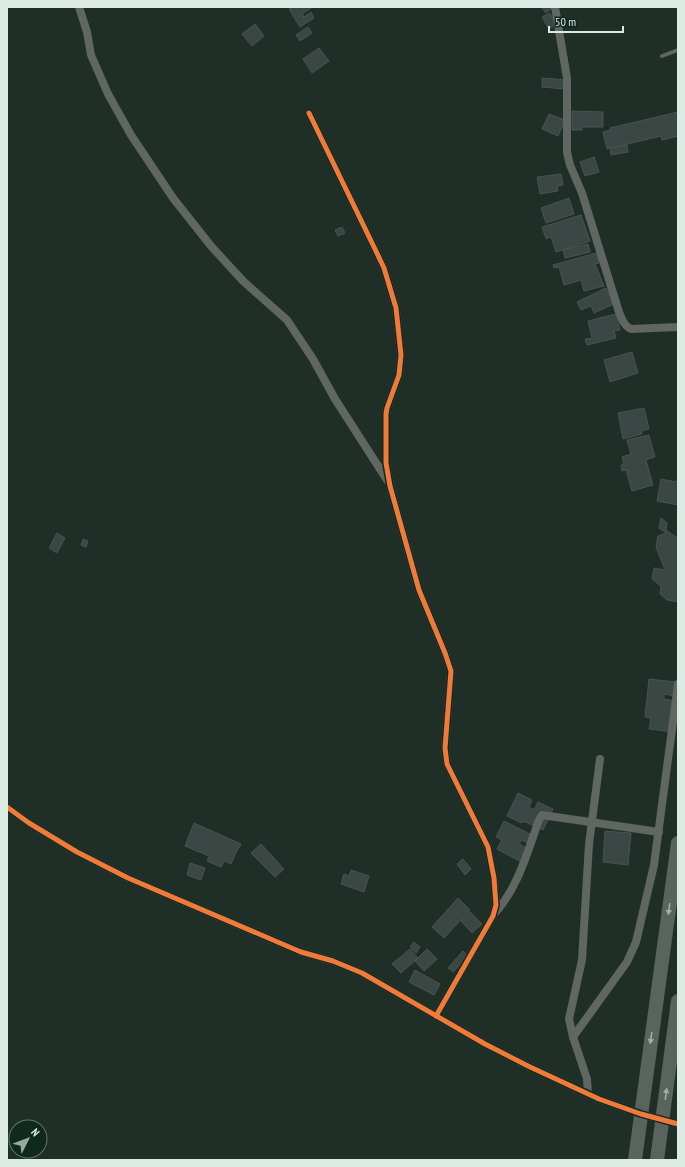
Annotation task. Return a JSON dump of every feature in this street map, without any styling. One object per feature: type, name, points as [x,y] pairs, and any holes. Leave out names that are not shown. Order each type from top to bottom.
[{"type":"highway","points":[[635,1160],[678,843]]},
{"type":"highway","points":[[657,1160],[676,1028],[678,1002]]},
{"type":"street","points":[[79,7],[92,55],[108,94],[131,135],[172,198],[211,246],[243,281],[287,320],[313,359],[335,399],[390,486]]},
{"type":"street","points":[[555,7],[567,78],[568,91],[566,141],[570,165],[582,193],[619,312],[627,328],[678,327]]},
{"type":"street","points":[[309,113],[380,261],[396,308],[401,355],[399,375],[386,414],[386,464],[390,486],[419,590],[451,671],[445,748],[447,764],[488,847],[494,878],[496,905],[493,916]]},
{"type":"street","points":[[573,1037],[628,962],[636,942],[654,865],[678,684]]},
{"type":"street","points":[[588,1094],[587,1079],[573,1037],[569,1019],[582,960],[590,844],[600,759]]},
{"type":"street","points":[[7,807],[29,823],[77,852],[128,878],[301,952],[333,961],[362,972],[485,1044],[588,1094],[641,1114],[662,1121],[678,1124]]},
{"type":"street","points":[[436,1016],[493,916],[513,888],[540,817],[545,815],[659,832]]},
{"type":"lane","points":[[662,56],[678,50]]},
{"type":"building","points":[[293,7],[311,7],[302,14],[304,17],[311,12],[314,18],[300,27],[289,9]]},
{"type":"building","points":[[541,7],[553,7],[546,13]]},
{"type":"building","points":[[550,13],[556,25],[549,29],[542,17]]},
{"type":"building","points":[[255,24],[264,36],[252,46],[242,34]]},
{"type":"building","points":[[308,27],[312,33],[300,41],[296,35]]},
{"type":"building","points":[[319,48],[329,61],[312,73],[303,59]]},
{"type":"building","points":[[542,78],[566,80],[565,89],[542,87]]},
{"type":"building","points":[[572,111],[603,112],[603,127],[582,127],[582,130],[572,130]]},
{"type":"building","points":[[678,112],[678,136],[662,140],[661,136],[607,149],[603,132],[611,130],[610,128]]},
{"type":"building","points":[[549,114],[565,120],[558,136],[542,129]]},
{"type":"building","points":[[627,145],[628,152],[611,155],[610,148]]},
{"type":"building","points":[[594,157],[599,172],[585,176],[580,162]]},
{"type":"building","points":[[561,174],[563,185],[557,186],[558,191],[540,194],[537,177]]},
{"type":"building","points":[[569,198],[574,214],[546,223],[541,208]]},
{"type":"building","points":[[581,215],[590,241],[556,252],[551,237],[546,239],[542,227]]},
{"type":"building","points":[[342,227],[345,233],[338,236],[335,230]]},
{"type":"building","points":[[588,244],[590,252],[565,258],[563,250]]},
{"type":"building","points":[[596,253],[599,263],[595,264],[604,286],[584,291],[581,280],[564,285],[559,267],[554,268],[553,265]]},
{"type":"building","points":[[606,288],[614,304],[594,313],[591,306],[581,310],[577,302]]},
{"type":"building","points":[[616,314],[620,330],[614,331],[616,338],[587,345],[585,339],[592,338],[588,321]]},
{"type":"building","points":[[632,352],[638,373],[610,382],[604,360]]},
{"type":"building","points":[[644,408],[649,429],[641,431],[642,434],[623,439],[618,413]]},
{"type":"building","points":[[649,435],[655,457],[646,460],[653,485],[632,491],[626,470],[622,471],[621,465],[624,464],[622,457],[631,454],[627,440]]},
{"type":"building","points":[[678,474],[678,505],[657,501],[661,479],[677,482]]},
{"type":"building","points":[[661,518],[667,523],[666,530],[677,538],[678,530],[678,602],[667,600],[660,594],[661,586],[652,579],[654,568],[665,570],[656,547],[658,536],[666,533],[659,528]]},
{"type":"building","points":[[57,533],[65,538],[57,553],[49,548]]},
{"type":"building","points":[[83,539],[88,541],[86,547],[81,545]]},
{"type":"building","points":[[649,679],[676,682],[675,696],[664,694],[664,699],[677,701],[674,732],[649,729],[651,718],[645,717]]},
{"type":"building","points":[[518,793],[532,800],[529,807],[534,810],[538,802],[553,809],[543,830],[507,816]]},
{"type":"building","points":[[504,821],[534,836],[530,844],[522,840],[519,844],[530,850],[523,863],[497,849],[502,840],[496,837]]},
{"type":"building","points":[[194,823],[241,844],[231,864],[224,861],[221,867],[207,861],[209,856],[185,846]]},
{"type":"building","points":[[605,831],[631,833],[628,865],[603,862]]},
{"type":"building","points":[[261,844],[284,869],[275,877],[251,853]]},
{"type":"building","points":[[463,859],[471,869],[465,875],[457,864]]},
{"type":"building","points":[[190,863],[205,868],[201,880],[187,875]]},
{"type":"building","points":[[351,870],[369,876],[364,892],[341,884],[344,874],[349,876]]},
{"type":"building","points":[[458,898],[470,910],[444,938],[432,927]]},
{"type":"building","points":[[470,912],[482,924],[472,933],[461,921]]},
{"type":"building","points":[[414,942],[420,947],[416,953],[410,947]]},
{"type":"building","points":[[410,949],[418,958],[401,973],[392,964]]},
{"type":"building","points":[[427,949],[437,959],[424,971],[415,961]]},
{"type":"building","points":[[463,951],[468,956],[453,972],[448,968]]},
{"type":"building","points":[[415,970],[440,984],[434,995],[409,982]]},
{"type":"cycle path","points":[[309,113],[384,268],[396,308],[401,355],[399,375],[386,414],[386,463],[390,486],[419,590],[451,671],[445,748],[447,764],[488,847],[494,878],[496,905],[493,916],[436,1016]]},
{"type":"cycle path","points":[[7,807],[29,823],[77,852],[128,878],[301,952],[333,961],[362,973],[485,1044],[599,1099],[641,1114],[678,1124]]}]
